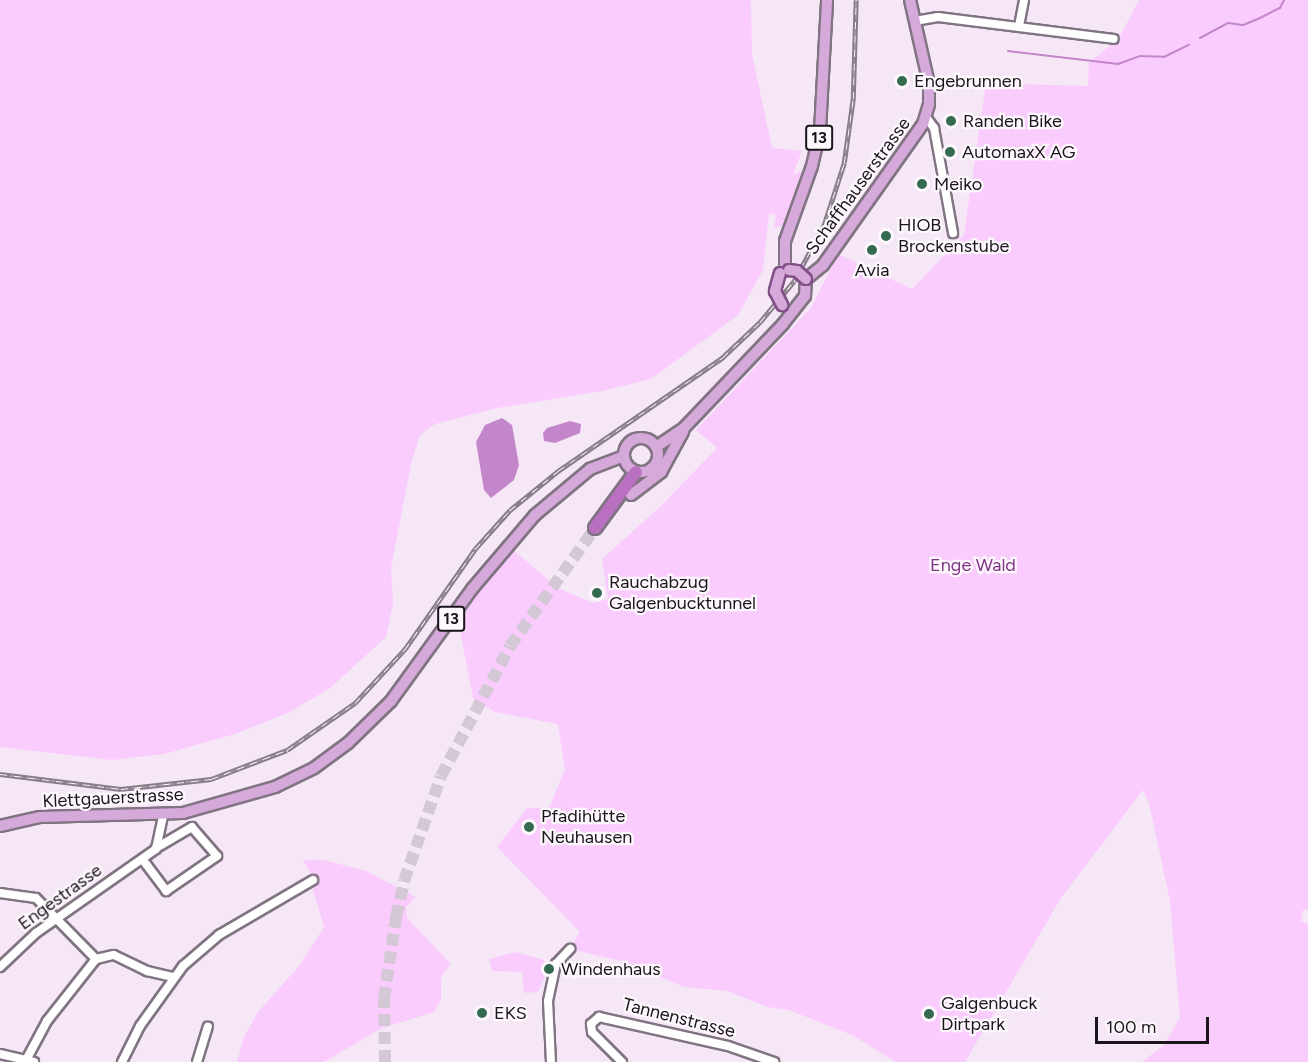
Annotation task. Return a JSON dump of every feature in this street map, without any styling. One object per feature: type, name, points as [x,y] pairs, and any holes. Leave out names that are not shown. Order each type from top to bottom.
[{"type":"highway","points":[[595,528],[617,502],[636,472]]},
{"type":"highway","points":[[617,502],[631,495]]},
{"type":"main road","name":"13","points":[[765,343],[779,322],[782,305],[775,291],[784,271],[785,241],[812,166],[820,131],[828,0]]},
{"type":"main road","name":"Schaffhauserstrasse","points":[[807,282],[819,269],[926,117],[929,84],[910,0]]},
{"type":"main road","points":[[784,271],[797,271],[807,282]]},
{"type":"main road","name":"13","points":[[624,456],[627,446],[635,439],[645,439],[656,447],[684,429],[765,343],[805,296],[807,282]]},
{"type":"main road","points":[[631,495],[662,472],[684,429]]},
{"type":"main road","points":[[624,456],[627,466],[636,472],[646,472],[655,465],[656,447]]},
{"type":"main road","name":"Klettgauerstrasse","points":[[0,826],[59,816],[163,814],[212,808],[275,787],[331,756],[378,716],[404,686],[472,589],[535,515],[590,469],[624,456]]},
{"type":"street","points":[[1019,26],[1024,0]]},
{"type":"street","points":[[915,21],[938,17],[1114,39]]},
{"type":"street","points":[[926,117],[934,128],[953,234]]},
{"type":"street","points":[[156,849],[163,814]]},
{"type":"street","name":"Engestrasse","points":[[0,967],[57,918],[156,849],[192,827],[217,856],[166,891],[143,860]]},
{"type":"street","points":[[122,1062],[172,977],[219,935],[313,880]]},
{"type":"street","points":[[0,893],[28,894],[57,918],[96,960]]},
{"type":"street","points":[[551,1062],[548,1001],[556,964],[570,949]]},
{"type":"street","points":[[0,1054],[28,1061],[47,1022],[96,960],[114,955],[147,971],[172,977]]},
{"type":"street","name":"Tannenstrasse","points":[[622,1062],[592,1032],[591,1024],[599,1017],[728,1046],[774,1062]]},
{"type":"street","points":[[197,1062],[208,1027]]},
{"type":"green space","points":[[0,0],[751,0],[752,54],[772,148],[802,151],[793,175],[801,171],[803,176],[782,226],[774,228],[776,215],[769,213],[763,270],[738,315],[651,379],[602,391],[497,408],[435,424],[420,435],[411,464],[391,568],[393,603],[386,637],[330,688],[288,713],[235,734],[164,754],[112,760],[0,747]]},
{"type":"green space","name":"Enge Wald","points":[[1139,0],[1308,0],[1308,909],[1303,910],[1301,921],[1308,924],[1308,1062],[1142,1062],[1165,1044],[1180,1017],[1170,901],[1149,803],[1143,790],[1061,898],[965,1062],[896,1062],[852,1035],[789,1010],[767,1007],[728,991],[684,987],[625,962],[570,949],[580,932],[497,847],[527,808],[549,808],[565,769],[558,724],[495,712],[473,698],[458,620],[512,549],[558,588],[593,603],[608,599],[602,559],[661,506],[717,448],[696,430],[811,308],[838,254],[912,289],[964,235],[986,83],[1088,86],[1089,62],[1118,40]]},
{"type":"green space","points":[[303,860],[324,860],[366,871],[416,897],[406,907],[407,918],[451,964],[441,977],[441,999],[434,1012],[382,1028],[324,1062],[237,1062],[244,1037],[258,1012],[300,965],[324,927],[313,890],[315,881]]},
{"type":"green space","points":[[516,952],[544,960],[546,974],[538,992],[524,993],[522,972],[492,971],[489,959]]},
{"type":"shaded area","points":[[502,418],[512,425],[519,465],[514,480],[491,498],[484,490],[476,442],[485,425]]},
{"type":"shaded area","points":[[570,421],[581,424],[580,433],[555,443],[544,441],[543,433],[547,428]]},
{"type":"waterway","points":[[1200,38],[1228,23],[1243,25],[1260,18],[1280,8],[1284,0]]},
{"type":"waterway","points":[[1008,51],[1118,64],[1140,56],[1164,57],[1189,45]]},
{"type":"tunnel","points":[[385,1062],[384,999],[396,917],[404,881],[441,776],[510,646],[595,528]]},
{"type":"railway","points":[[0,774],[121,789],[211,779],[287,750],[355,703],[405,649],[475,549],[510,510],[558,471],[723,357],[760,322],[794,281],[824,225],[844,163],[853,99],[856,0]]},
{"type":"place","name":"Engebrunnen","points":[[902,81]]},
{"type":"place","name":"Randen Bike","points":[[951,121]]},
{"type":"place","name":"AutomaxX AG","points":[[950,152]]},
{"type":"place","name":"Meiko","points":[[922,184]]},
{"type":"place","name":"HIOB Brockenstube","points":[[886,236]]},
{"type":"place","name":"Avia","points":[[872,250]]},
{"type":"place","name":"Rauchabzug Galgenbucktunnel","points":[[597,593]]},
{"type":"place","name":"Pfadihütte Neuhausen","points":[[529,827]]},
{"type":"place","name":"Windenhaus","points":[[549,969]]},
{"type":"place","name":"EKS","points":[[482,1013]]},
{"type":"place","name":"Galgenbuck Dirtpark","points":[[929,1014]]}]
